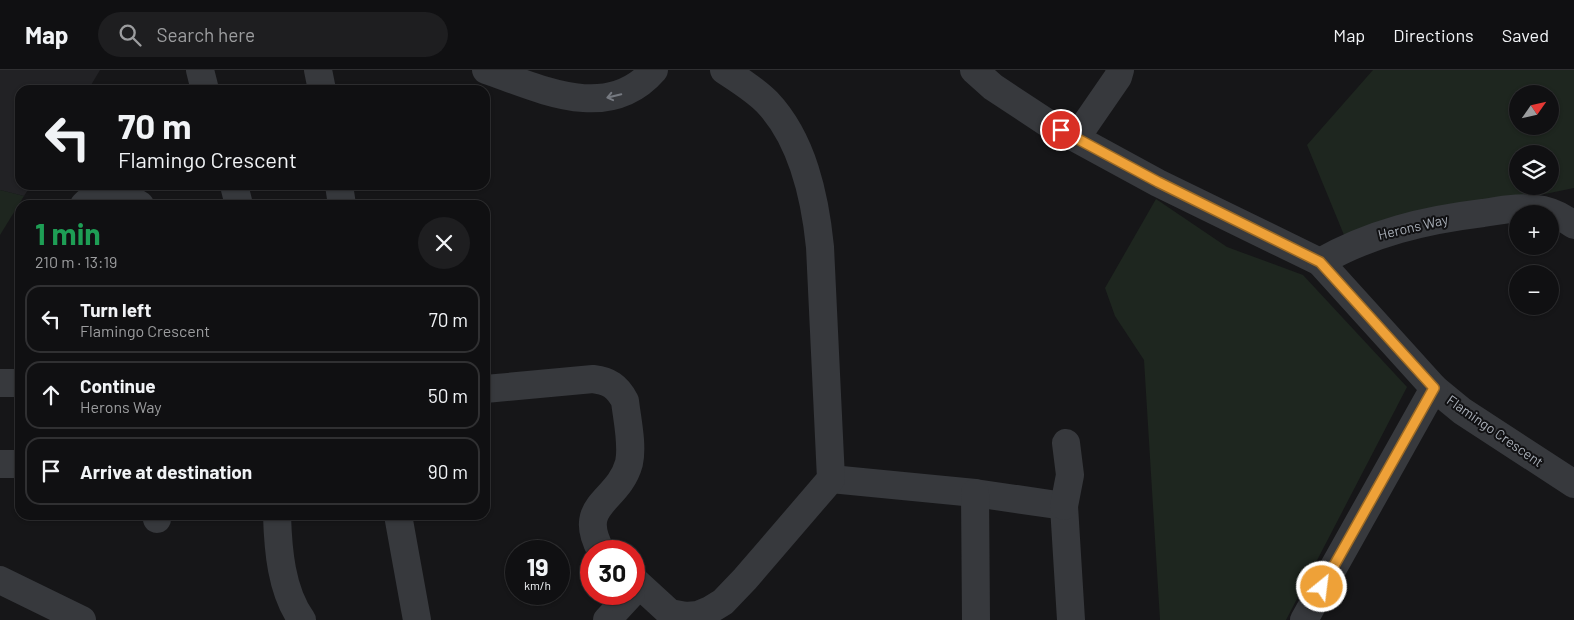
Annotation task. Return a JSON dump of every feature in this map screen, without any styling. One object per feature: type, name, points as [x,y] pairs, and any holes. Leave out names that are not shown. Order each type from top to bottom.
[{"type":"street","points":[[200,70],[204,85]]},
{"type":"street","points":[[318,70],[321,85]]},
{"type":"street","points":[[486,70],[577,98],[603,98],[630,90],[645,80],[654,70]]},
{"type":"street","points":[[645,596],[670,616],[698,615],[722,602],[831,479],[820,247],[816,209],[810,184],[800,158],[778,115],[749,87],[724,70]]},
{"type":"street","points":[[974,70],[1008,97],[1076,138],[1158,182],[1320,262]]},
{"type":"street","points":[[1076,138],[1118,77],[1120,70]]},
{"type":"street","points":[[93,200],[100,196],[114,194],[132,200]]},
{"type":"street","name":"Herons Way","points":[[1320,262],[1343,249],[1390,230],[1465,215],[1510,209],[1535,209],[1547,211],[1574,225]]},
{"type":"street","name":"Flamingo Crescent","points":[[1320,262],[1434,388],[1462,411],[1574,484]]},
{"type":"street","points":[[490,389],[593,379],[604,380],[615,386],[621,393],[625,401],[629,461],[624,477],[596,511],[591,523],[595,540]]},
{"type":"street","points":[[0,383],[15,383]]},
{"type":"street","points":[[1304,620],[1434,388]]},
{"type":"street","points":[[1066,443],[1070,475],[1064,506],[1070,620]]},
{"type":"street","points":[[0,464],[15,464]]},
{"type":"street","points":[[831,479],[976,493],[1064,506]]},
{"type":"street","points":[[976,493],[976,620]]},
{"type":"street","points":[[277,520],[285,584],[292,604],[302,620]]},
{"type":"street","points":[[399,520],[417,620]]},
{"type":"street","points":[[0,580],[82,620]]},
{"type":"street","points":[[607,620],[619,605]]},
{"type":"shaded area","points":[[0,70],[100,70],[91,85],[15,85],[15,190],[28,190],[24,196],[0,190]]},
{"type":"shaded area","points":[[1373,70],[1574,70],[1574,188],[1559,191],[1559,145],[1509,145],[1509,195],[1540,195],[1344,235],[1307,145]]},
{"type":"shaded area","points":[[0,190],[24,196],[22,200],[15,200],[15,211],[0,235]]},
{"type":"shaded area","points":[[1156,199],[1227,247],[1303,275],[1407,387],[1286,620],[1160,620],[1144,360],[1115,316],[1105,288]]},
{"type":"route","points":[[1061,130],[1158,182],[1320,262],[1389,341],[1434,388],[1322,587]]}]
